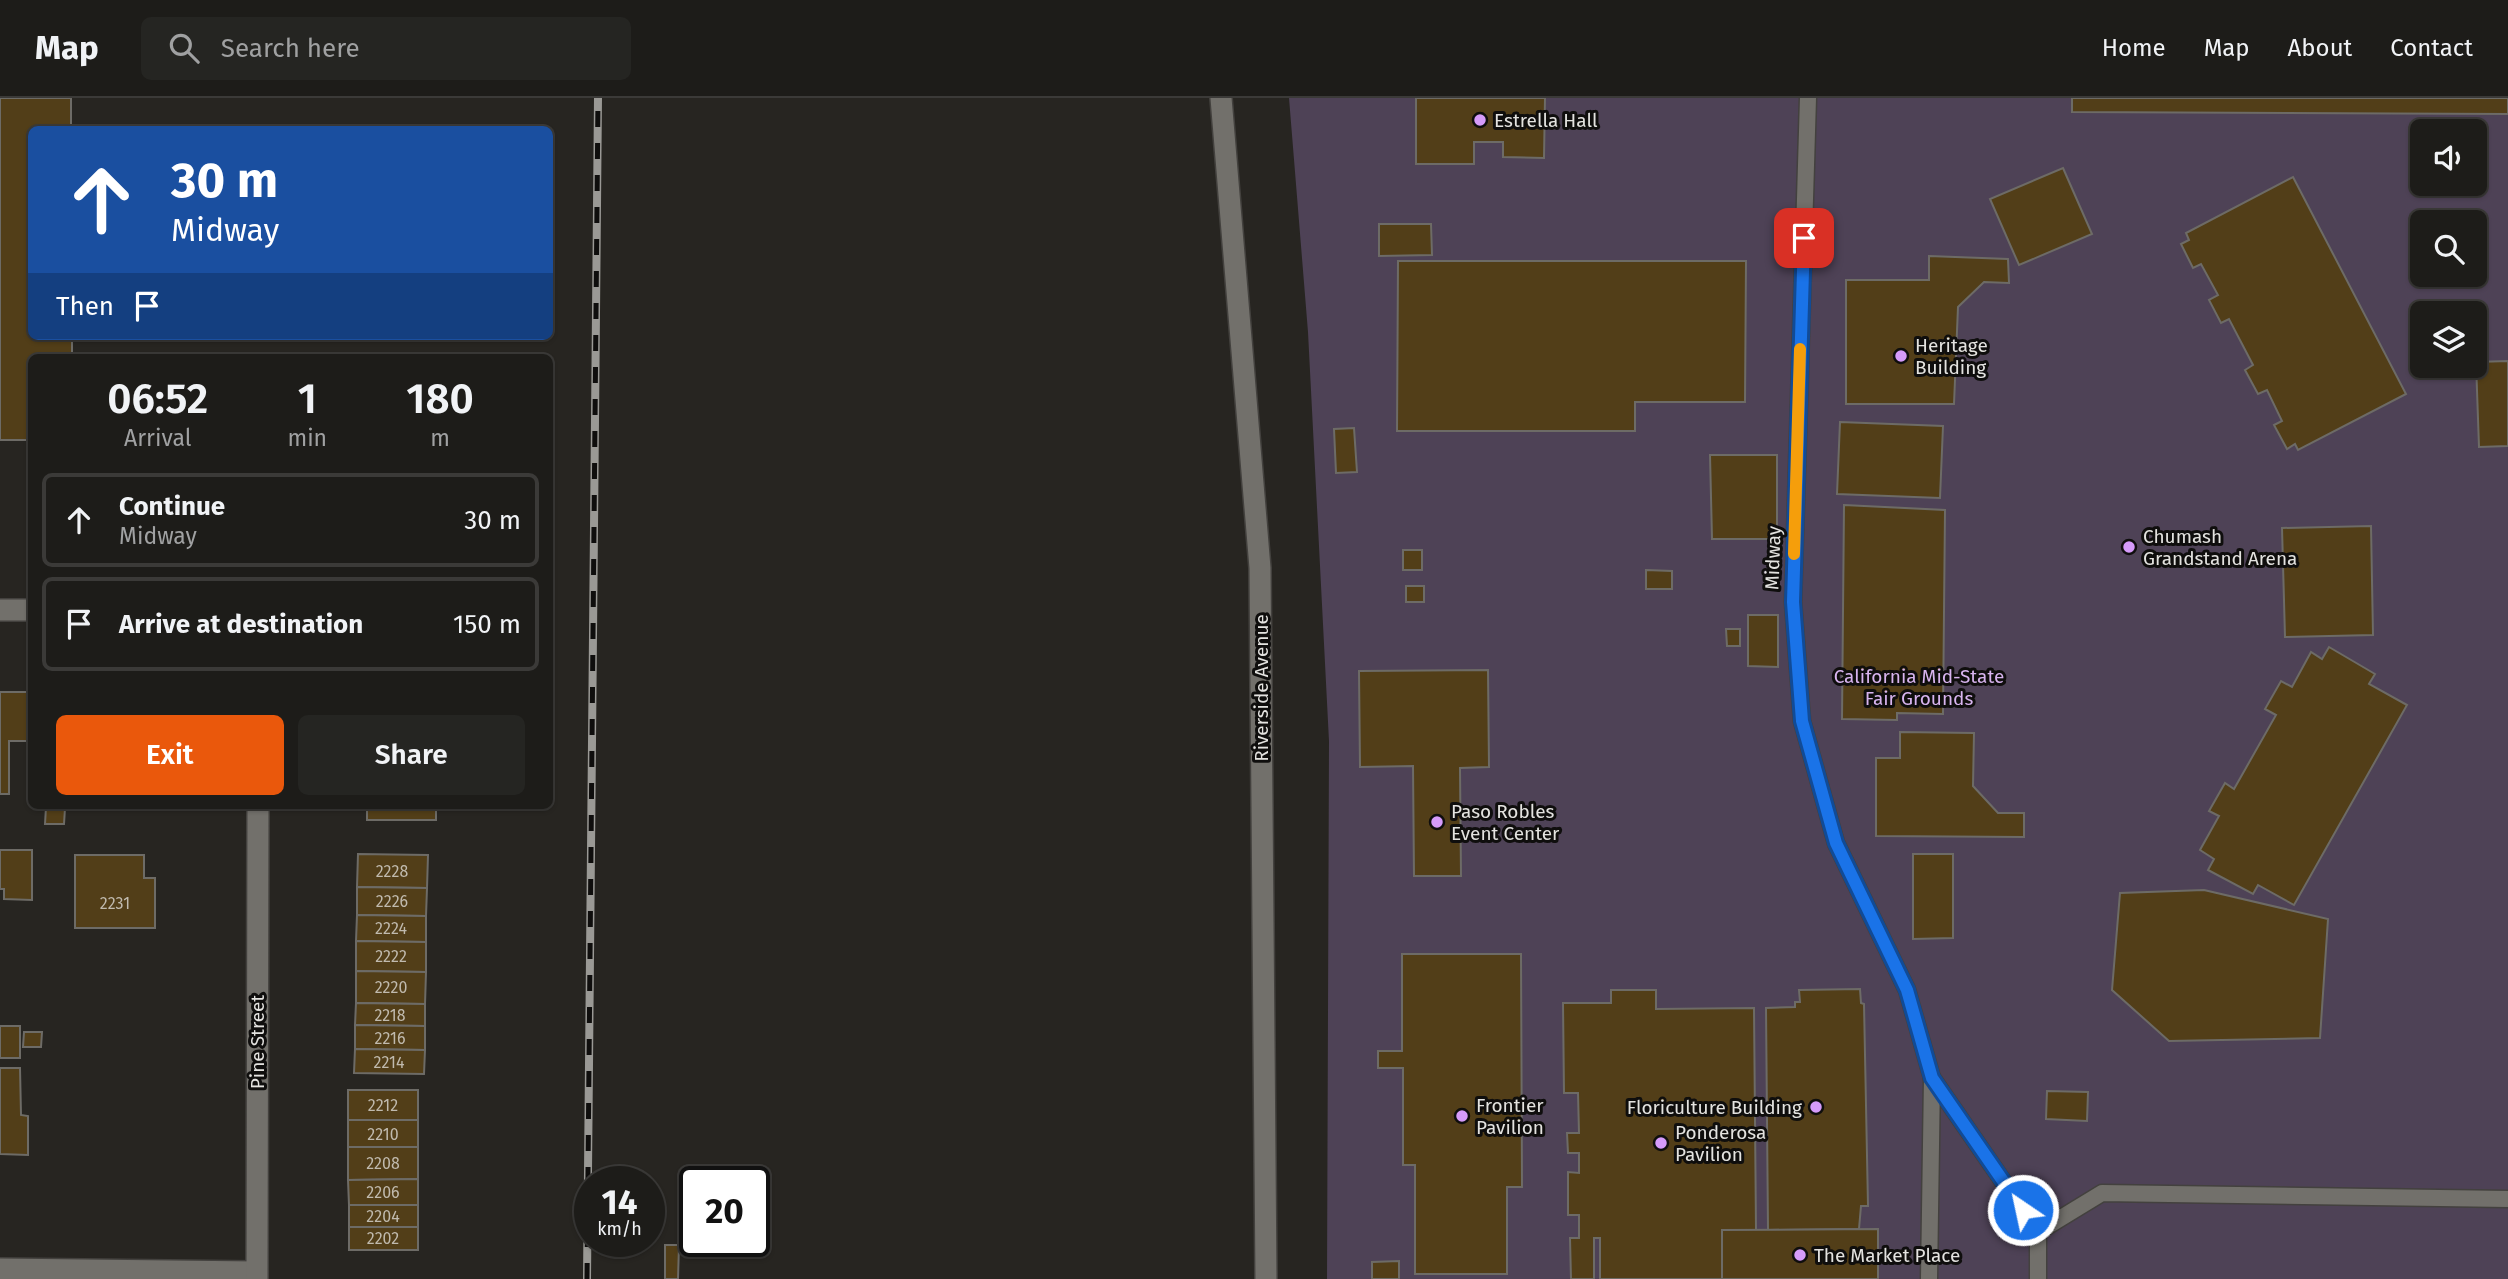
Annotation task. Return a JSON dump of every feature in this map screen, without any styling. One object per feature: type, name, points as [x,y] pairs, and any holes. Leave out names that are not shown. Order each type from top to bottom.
[{"type":"main road","name":"Riverside Avenue","points":[[1221,98],[1260,568],[1266,1279]]},
{"type":"main road","points":[[0,610],[28,610]]},
{"type":"main road","name":"Pine Street","points":[[256,1275],[258,809]]},
{"type":"main road","points":[[0,1269],[256,1275]]},
{"type":"lane","name":"Midway","points":[[1808,98],[1793,602],[1802,721],[1836,843],[1907,990],[1932,1078]]},
{"type":"lane","points":[[1932,1078],[2038,1232],[2038,1279]]},
{"type":"lane","points":[[1929,1279],[1932,1078]]},
{"type":"lane","points":[[2038,1232],[2102,1193],[2508,1199]]},
{"type":"green space","name":"California Mid-State Fair Grounds","points":[[1289,98],[2508,98],[2508,1279],[1327,1279],[1329,741],[1308,332]]},
{"type":"building","points":[[0,98],[71,98],[71,126],[28,126],[28,340],[72,340],[72,354],[28,354],[28,440],[0,440]]},
{"type":"building","name":"Estrella Hall","points":[[1416,98],[1545,98],[1544,158],[1503,157],[1503,142],[1474,142],[1474,164],[1416,164]]},
{"type":"building","points":[[2072,98],[2508,98],[2508,114],[2072,112]]},
{"type":"building","points":[[2063,168],[2092,234],[2019,265],[1990,199]]},
{"type":"building","points":[[2293,177],[2406,394],[2298,450],[2295,444],[2287,449],[2274,425],[2282,421],[2267,390],[2258,394],[2245,370],[2253,365],[2229,319],[2221,323],[2209,300],[2218,295],[2201,264],[2193,268],[2181,244],[2189,240],[2186,233]]},
{"type":"building","points":[[1379,224],[1431,224],[1432,255],[1379,256]]},
{"type":"building","name":"Heritage Building","points":[[1929,256],[2008,259],[2009,283],[1984,282],[1958,307],[1954,404],[1846,404],[1846,280],[1929,280]]},
{"type":"building","points":[[1398,261],[1746,261],[1745,402],[1635,402],[1635,431],[1397,431]]},
{"type":"building","points":[[2508,361],[2508,446],[2479,447],[2477,378],[2487,378],[2487,362]]},
{"type":"building","points":[[1840,422],[1943,426],[1940,498],[1837,494]]},
{"type":"building","points":[[1354,428],[1357,472],[1336,473],[1334,429]]},
{"type":"building","points":[[1710,455],[1777,455],[1777,539],[1712,539]]},
{"type":"building","points":[[1844,505],[1945,510],[1943,714],[1897,713],[1897,720],[1842,719]]},
{"type":"building","points":[[2371,526],[2373,635],[2285,637],[2282,528]]},
{"type":"building","points":[[1403,550],[1422,550],[1422,570],[1403,570]]},
{"type":"building","points":[[1646,570],[1672,571],[1672,589],[1646,589]]},
{"type":"building","points":[[1406,586],[1424,586],[1424,602],[1406,602]]},
{"type":"building","points":[[1748,615],[1778,615],[1778,667],[1748,666]]},
{"type":"building","points":[[1726,629],[1740,629],[1740,646],[1727,646]]},
{"type":"building","points":[[2329,647],[2375,674],[2369,684],[2407,705],[2294,905],[2258,885],[2253,894],[2208,870],[2214,859],[2200,850],[2219,816],[2209,811],[2225,783],[2234,789],[2276,715],[2265,709],[2281,681],[2292,687],[2311,652],[2322,659]]},
{"type":"building","name":"Paso Robles Event Center","points":[[1488,670],[1489,767],[1460,768],[1461,876],[1414,876],[1413,766],[1360,767],[1359,671]]},
{"type":"building","points":[[0,692],[28,692],[28,741],[9,741],[9,794],[0,794]]},
{"type":"building","points":[[1900,732],[1974,733],[1973,786],[1998,813],[2024,813],[2024,837],[1876,836],[1876,758],[1900,758]]},
{"type":"building","points":[[46,809],[65,809],[64,824],[45,824]]},
{"type":"building","points":[[367,809],[436,809],[436,820],[367,820]]},
{"type":"building","points":[[0,850],[32,850],[32,900],[4,899],[4,889],[0,889]]},
{"type":"building","points":[[358,854],[428,855],[427,888],[357,887]]},
{"type":"building","points":[[1913,854],[1953,854],[1953,938],[1913,939]]},
{"type":"building","points":[[75,855],[144,855],[144,878],[155,878],[155,928],[75,928]]},
{"type":"building","points":[[357,887],[427,888],[426,916],[357,915]]},
{"type":"building","points":[[2204,890],[2328,919],[2320,1038],[2169,1041],[2112,990],[2120,893]]},
{"type":"building","points":[[357,915],[426,916],[426,942],[356,941]]},
{"type":"building","points":[[356,941],[426,942],[426,972],[356,971]]},
{"type":"building","name":"Frontier Pavilion","points":[[1402,954],[1521,954],[1522,1187],[1507,1187],[1507,1274],[1415,1274],[1415,1165],[1403,1165],[1403,1068],[1378,1068],[1378,1051],[1402,1051]]},
{"type":"building","points":[[356,971],[426,972],[425,1004],[356,1003]]},
{"type":"building","name":"Floriculture Building","points":[[1860,989],[1861,1003],[1864,1004],[1868,1206],[1861,1206],[1859,1229],[1768,1230],[1766,1008],[1795,1007],[1795,1002],[1800,1002],[1799,990]]},
{"type":"building","name":"Ponderosa Pavilion","points":[[1611,990],[1656,990],[1656,1009],[1754,1008],[1756,1230],[1722,1230],[1722,1279],[1600,1279],[1600,1238],[1594,1238],[1594,1279],[1571,1279],[1570,1238],[1579,1238],[1579,1215],[1568,1215],[1568,1172],[1579,1173],[1579,1153],[1568,1153],[1567,1133],[1579,1133],[1578,1093],[1564,1093],[1563,1003],[1611,1003]]},
{"type":"building","points":[[356,1003],[425,1004],[425,1026],[355,1025]]},
{"type":"building","points":[[355,1025],[425,1026],[425,1050],[355,1049]]},
{"type":"building","points":[[0,1026],[20,1026],[20,1058],[0,1058]]},
{"type":"building","points":[[24,1032],[42,1032],[41,1047],[23,1047]]},
{"type":"building","points":[[355,1049],[425,1050],[424,1074],[354,1073]]},
{"type":"building","points":[[0,1068],[20,1068],[21,1115],[28,1116],[28,1155],[0,1154]]},
{"type":"building","points":[[348,1090],[418,1090],[418,1120],[348,1120]]},
{"type":"building","points":[[2047,1091],[2088,1092],[2087,1121],[2046,1119]]},
{"type":"building","points":[[348,1120],[418,1120],[418,1147],[348,1147]]},
{"type":"building","points":[[348,1147],[418,1147],[418,1179],[348,1180]]},
{"type":"building","points":[[418,1179],[418,1205],[349,1205],[348,1180]]},
{"type":"building","points":[[349,1205],[418,1205],[418,1227],[349,1227]]},
{"type":"building","points":[[349,1227],[418,1227],[418,1250],[349,1250]]},
{"type":"building","name":"The Market Place","points":[[1878,1229],[1878,1279],[1722,1279],[1722,1230]]},
{"type":"building","points":[[665,1245],[679,1245],[678,1279],[665,1279]]},
{"type":"building","points":[[1399,1261],[1399,1279],[1372,1279],[1372,1262]]},
{"type":"railway","points":[[587,1279],[598,98]]},
{"type":"slow traffic","points":[[1794,554],[1800,349]]},
{"type":"place","name":"Estrella Hall","points":[[1480,120]]},
{"type":"place","name":"Heritage Building","points":[[1901,356]]},
{"type":"place","name":"Chumash Grandstand Arena","points":[[2129,547]]},
{"type":"place","name":"Paso Robles Event Center","points":[[1437,822]]},
{"type":"place","name":"Floriculture Building","points":[[1816,1107]]},
{"type":"place","name":"Frontier Pavilion","points":[[1462,1116]]},
{"type":"place","name":"Ponderosa Pavilion","points":[[1661,1143]]},
{"type":"place","name":"The Market Place","points":[[1800,1255]]},
{"type":"route","points":[[1804,238],[1793,602],[1802,721],[1836,843],[1907,990],[1932,1078],[2023,1210]]}]
